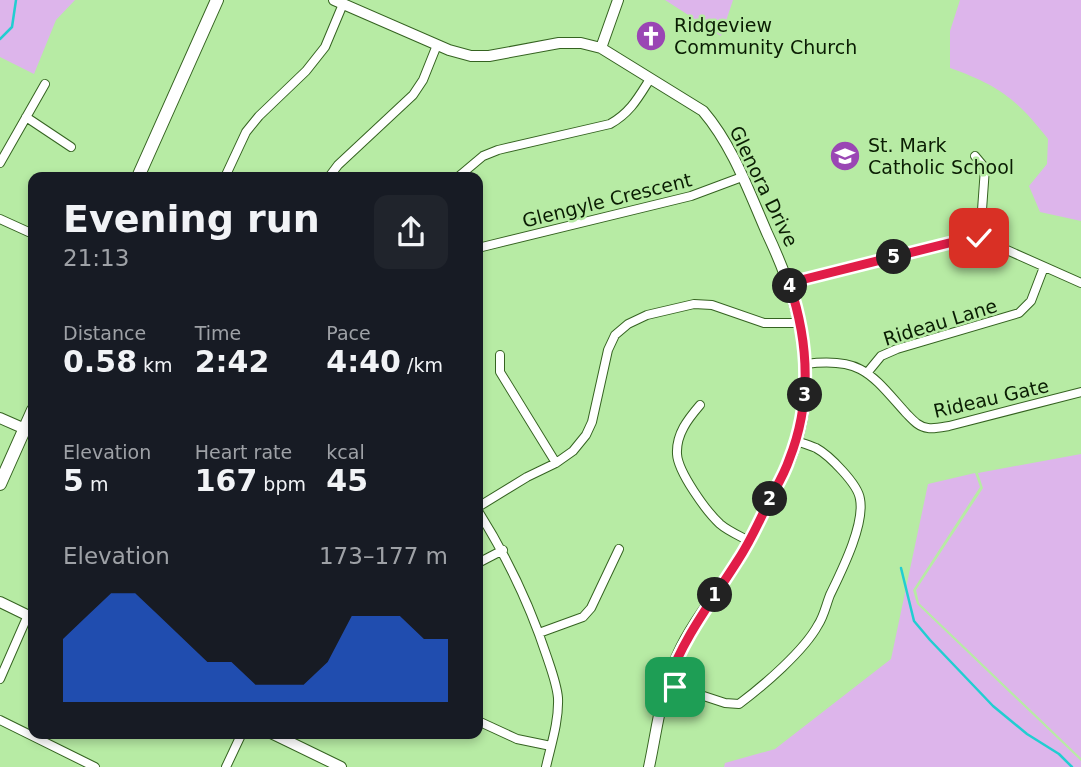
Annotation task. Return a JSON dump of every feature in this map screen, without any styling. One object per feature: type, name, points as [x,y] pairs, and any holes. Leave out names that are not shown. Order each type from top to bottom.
[{"type":"main road","points":[[140,172],[217,0]]},
{"type":"main road","points":[[0,484],[28,421]]},
{"type":"street","points":[[601,48],[618,0]]},
{"type":"street","points":[[227,172],[246,132],[306,71],[325,47],[339,2]]},
{"type":"street","name":"Glenora Drive","points":[[339,2],[471,57],[559,43],[581,43],[601,48],[703,111],[720,133],[789,283],[801,324],[806,364],[801,424],[789,461],[749,541],[677,655],[667,684],[649,767]]},
{"type":"street","points":[[332,172],[414,95],[437,45]]},
{"type":"street","points":[[464,172],[484,156],[498,150],[610,124],[625,116],[650,79]]},
{"type":"street","points":[[0,163],[45,84]]},
{"type":"street","points":[[26,117],[71,148]]},
{"type":"street","points":[[975,156],[985,168],[979,238]]},
{"type":"street","name":"Glengyle Crescent","points":[[483,247],[691,196],[742,177]]},
{"type":"street","points":[[0,219],[28,232]]},
{"type":"street","points":[[789,283],[961,240],[979,238],[1081,283]]},
{"type":"street","name":"Rideau Lane","points":[[867,373],[881,356],[897,349],[1019,313],[1031,302],[1044,267]]},
{"type":"street","points":[[483,506],[527,477],[556,463],[573,451],[586,435],[592,422],[608,349],[615,335],[628,324],[647,315],[694,304],[712,304],[764,323],[801,324]]},
{"type":"street","points":[[500,355],[500,372],[556,463]]},
{"type":"street","name":"Rideau Gate","points":[[806,364],[835,361],[867,373],[916,424],[927,428],[949,426],[1081,393]]},
{"type":"street","points":[[701,405],[686,421],[682,431],[677,453],[681,471],[721,524],[749,541]]},
{"type":"street","points":[[0,418],[24,429]]},
{"type":"street","points":[[667,684],[725,703],[739,704],[803,645],[819,625],[847,561],[861,510],[860,499],[856,487],[828,457],[817,449],[796,441]]},
{"type":"street","points":[[483,517],[503,550],[539,633],[558,696],[556,722],[546,767]]},
{"type":"street","points":[[539,633],[583,617],[591,608],[619,549]]},
{"type":"street","points":[[483,560],[503,550]]},
{"type":"street","points":[[0,602],[28,616]]},
{"type":"street","points":[[0,679],[28,623]]},
{"type":"street","points":[[0,720],[28,734]]},
{"type":"street","points":[[483,723],[517,739],[551,746]]},
{"type":"street","points":[[38,739],[95,767]]},
{"type":"street","points":[[226,767],[239,739]]},
{"type":"street","points":[[283,739],[341,767]]},
{"type":"shaded area","points":[[0,0],[75,0],[56,20],[34,74],[0,57]]},
{"type":"shaded area","points":[[665,0],[733,0],[721,36]]},
{"type":"shaded area","points":[[960,0],[1081,0],[1081,221],[1040,212],[1029,186],[1047,164],[1048,139],[1037,125],[1016,103],[994,87],[950,68],[950,31]]},
{"type":"shaded area","points":[[1081,454],[1081,758],[919,603],[916,590],[983,488],[978,473]]},
{"type":"shaded area","points":[[975,473],[980,487],[913,590],[917,604],[1081,761],[1081,767],[724,767],[725,763],[775,749],[891,659],[928,484]]},
{"type":"waterway","points":[[0,39],[12,27],[16,0]]},
{"type":"waterway","points":[[901,568],[914,621],[930,640],[993,706],[1027,734],[1059,754],[1072,767]]},
{"type":"place","name":"Ridgeview Community Church","points":[[651,36]]},
{"type":"place","name":"St. Mark Catholic School","points":[[845,156]]},
{"type":"route","points":[[675,687],[667,684],[677,655],[749,541],[789,461],[801,424],[806,383],[805,348],[797,306],[789,283],[961,240],[979,238]]}]
